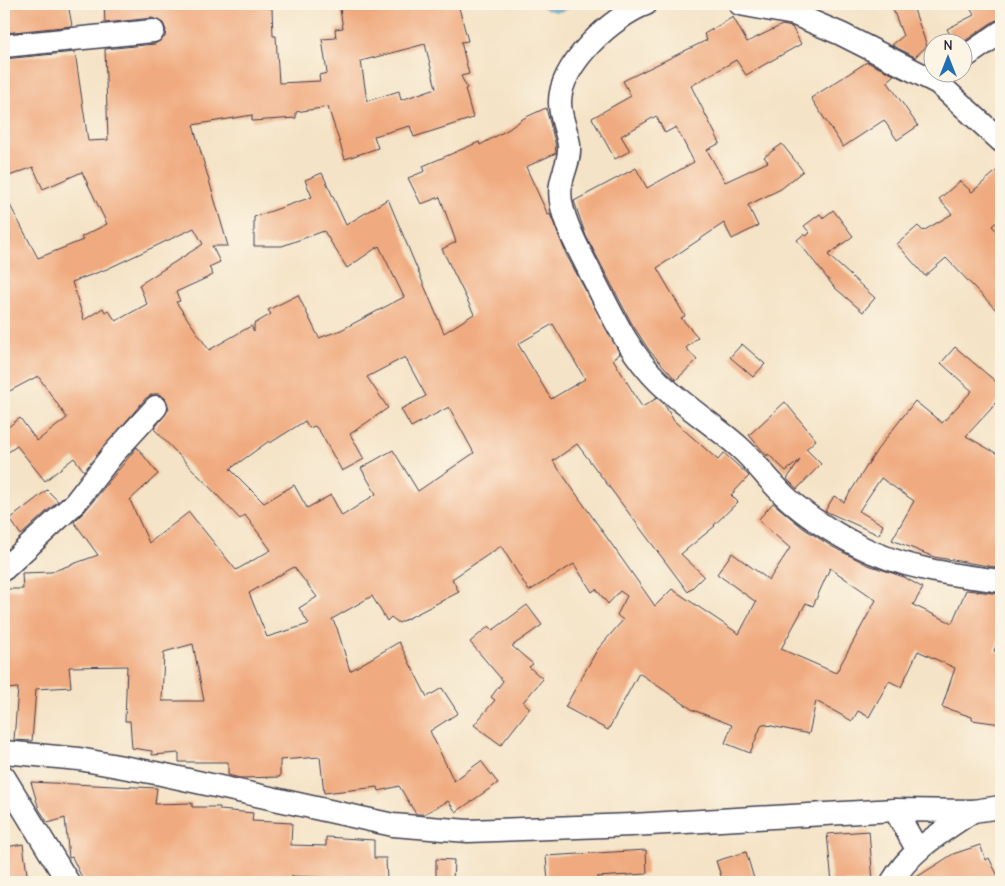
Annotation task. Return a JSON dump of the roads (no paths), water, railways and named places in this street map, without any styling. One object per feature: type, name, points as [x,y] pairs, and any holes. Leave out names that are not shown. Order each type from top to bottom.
[{"type":"street","points":[[646,4],[638,7],[597,35],[572,69],[562,88],[559,102],[569,145],[568,157],[560,183],[562,209],[614,319],[635,353],[658,381],[684,405],[740,448],[787,498],[819,523],[857,545],[919,568],[1001,581]]},
{"type":"street","points":[[740,4],[794,14],[922,69]]},
{"type":"street","points":[[4,46],[153,31]]},
{"type":"street","points":[[972,52],[1001,32]]},
{"type":"street","points":[[947,82],[1001,141]]},
{"type":"street","points":[[4,569],[75,503],[113,454],[156,407]]},
{"type":"street","points":[[4,752],[78,759],[161,774],[394,825],[460,830],[632,825],[895,810],[973,811],[1001,807]]},
{"type":"street","points":[[4,777],[68,882]]},
{"type":"street","points":[[895,810],[917,849]]},
{"type":"street","points":[[892,882],[901,866],[917,849],[973,811]]},
{"type":"water","points":[[539,4],[574,4],[561,11],[552,11]]}]
